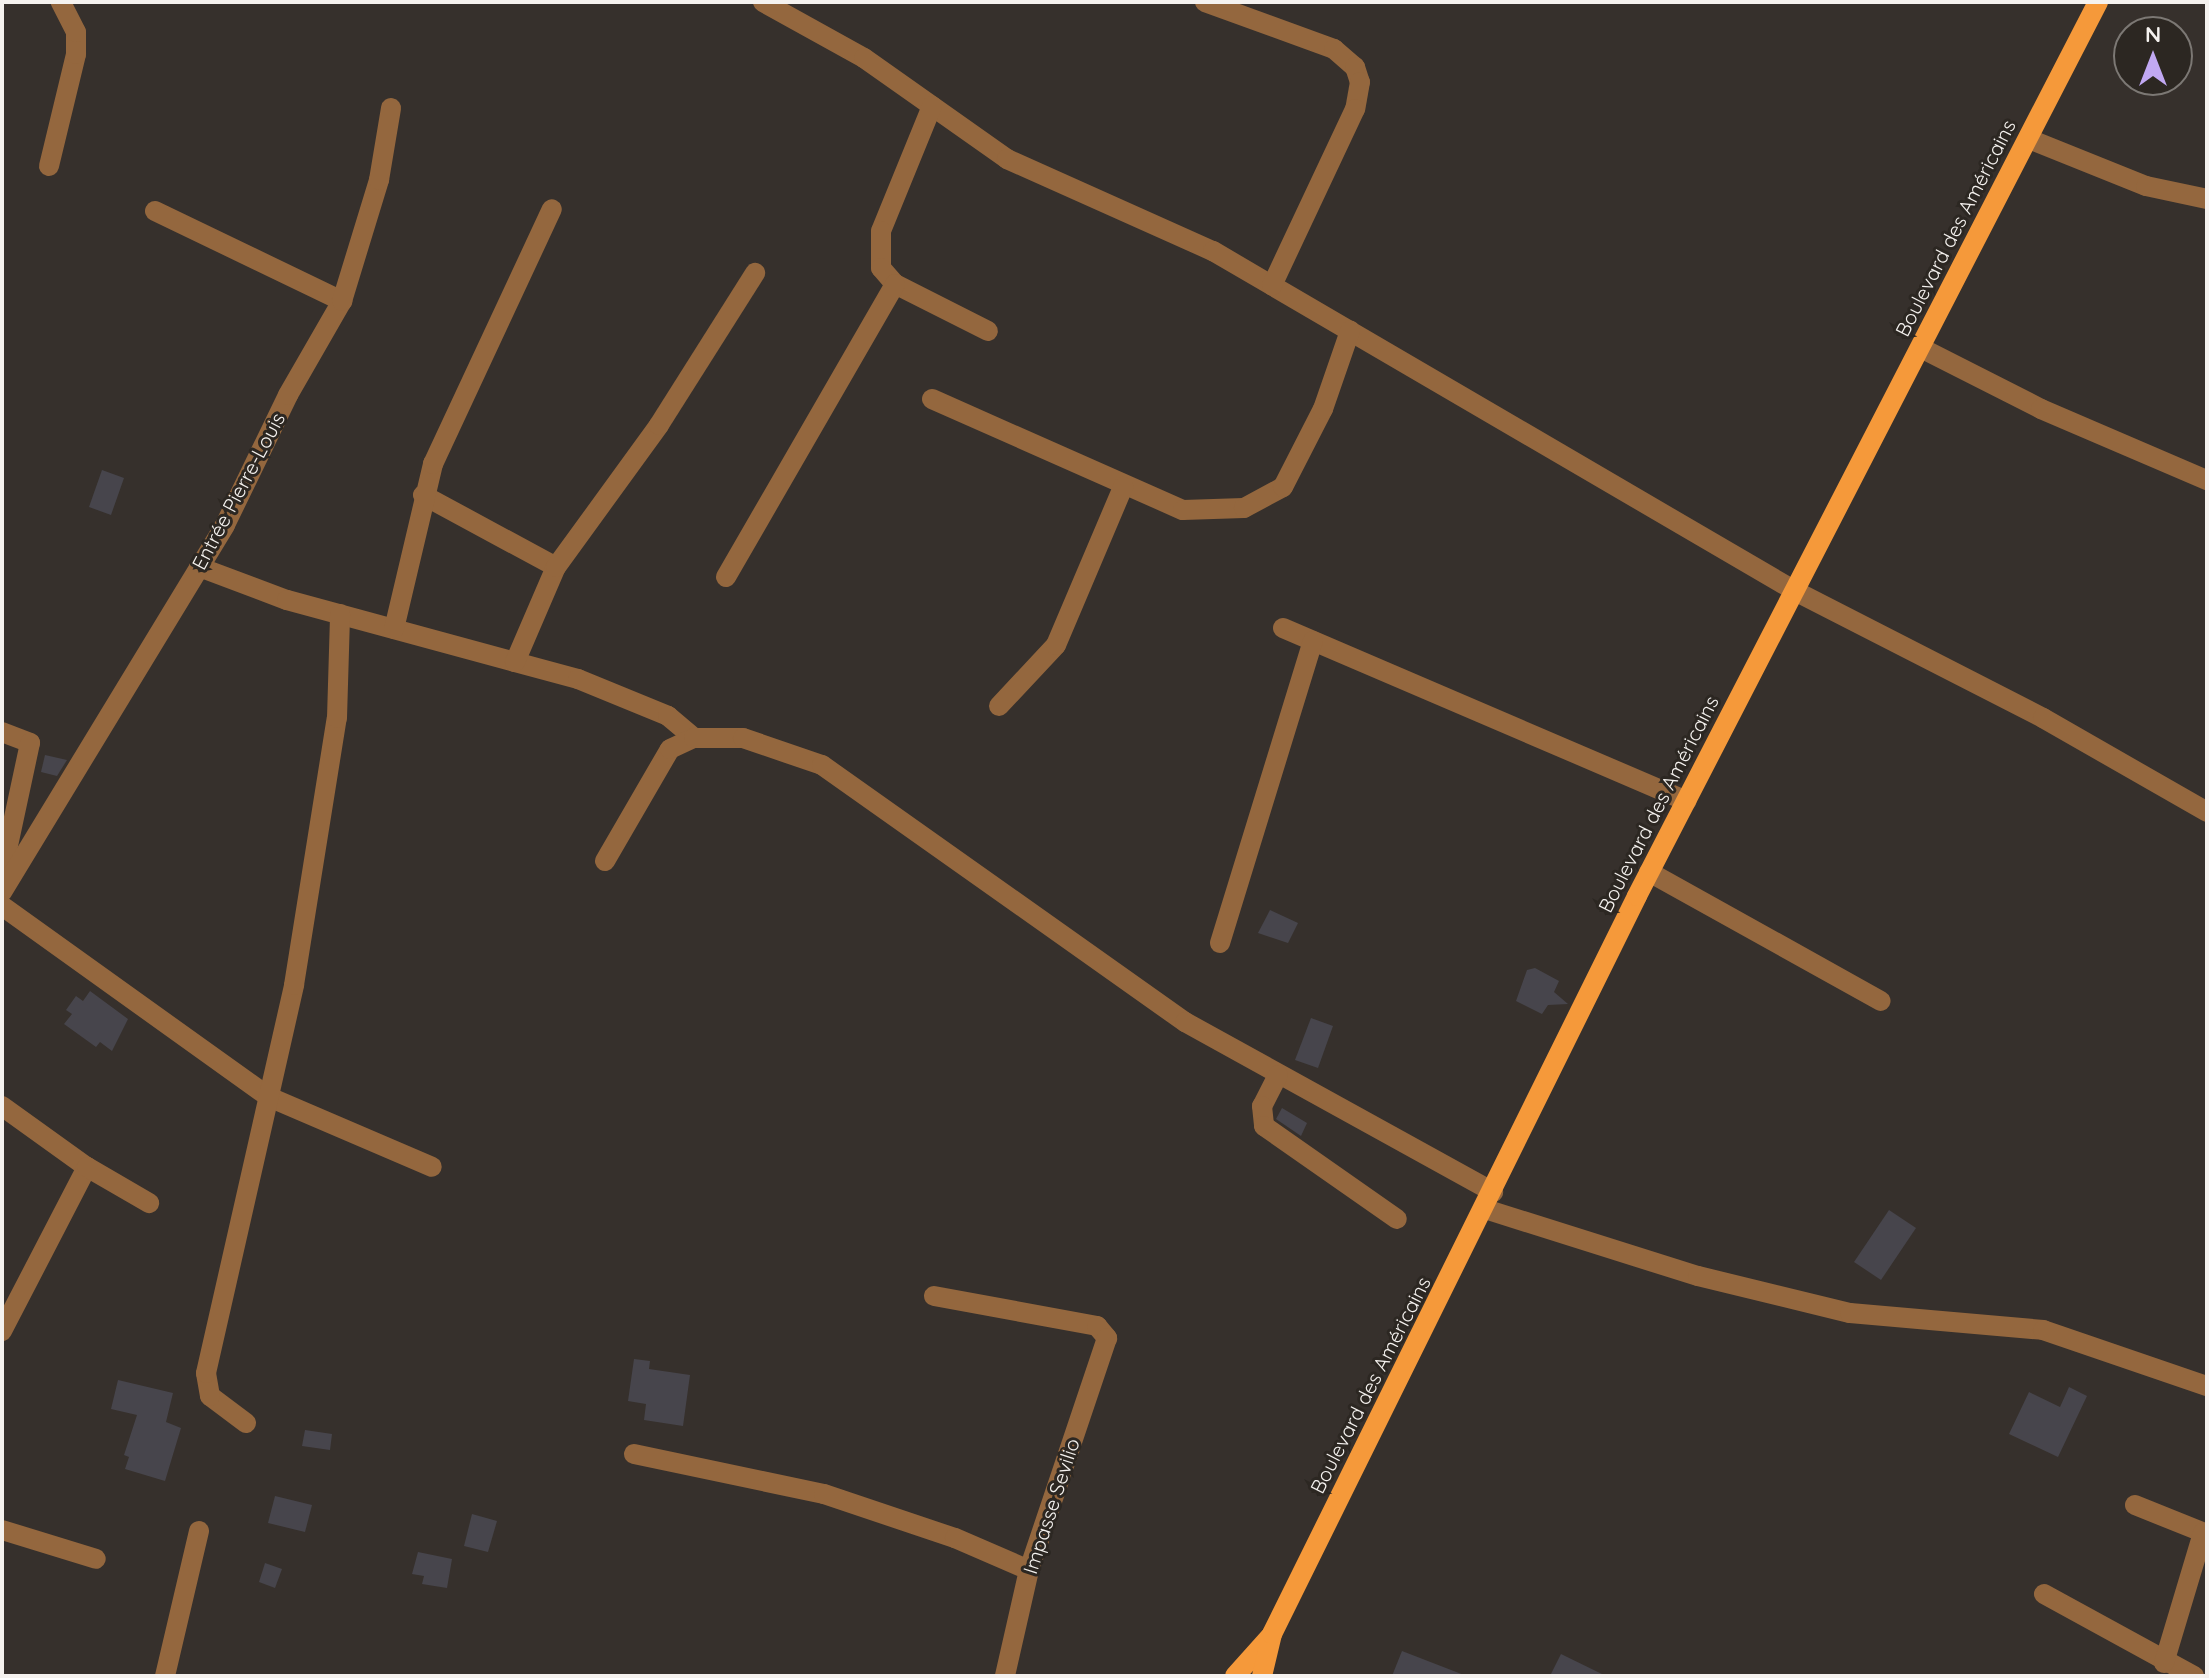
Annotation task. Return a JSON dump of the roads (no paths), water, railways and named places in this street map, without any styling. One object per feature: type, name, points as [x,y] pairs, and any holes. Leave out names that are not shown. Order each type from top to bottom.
[{"type":"main road","name":"Boulevard des Américains","points":[[1262,1676],[1272,1634],[1489,1201],[1649,872],[2098,2]]},
{"type":"main road","name":"Boulevard des Américains","points":[[1235,1676],[1272,1634]]},
{"type":"street","points":[[49,166],[76,54],[76,32],[61,2]]},
{"type":"street","points":[[763,2],[864,58],[1040,177],[1213,251],[1795,591],[2043,718],[2207,812]]},
{"type":"street","points":[[1205,2],[1334,49],[1355,67],[1360,82],[1355,109],[1272,285]]},
{"type":"street","points":[[932,106],[881,231],[881,268],[895,284],[988,331]]},
{"type":"street","name":"Entrée Pierre-Louis","points":[[2,892],[199,567],[342,301],[379,180],[391,108]]},
{"type":"street","points":[[2029,139],[2146,186],[2207,199]]},
{"type":"street","points":[[394,629],[423,495],[552,209]]},
{"type":"street","points":[[155,211],[342,301]]},
{"type":"street","points":[[515,662],[556,567],[659,425],[755,273]]},
{"type":"street","points":[[726,577],[895,284]]},
{"type":"street","points":[[932,399],[1123,487],[1183,510],[1215,512],[1264,501],[1283,487],[1323,409],[1350,331]]},
{"type":"street","points":[[1921,348],[2041,409],[2207,480]]},
{"type":"street","points":[[999,706],[1056,645],[1123,487]]},
{"type":"street","points":[[423,495],[556,567]]},
{"type":"street","points":[[199,567],[340,614],[515,662],[630,698],[668,716],[694,738]]},
{"type":"street","points":[[246,1423],[210,1396],[206,1373],[294,985],[337,718],[340,614]]},
{"type":"street","points":[[1283,628],[1686,801]]},
{"type":"street","points":[[1220,943],[1313,641]]},
{"type":"street","points":[[2,732],[30,743],[2,874]]},
{"type":"street","points":[[605,861],[670,749],[694,738],[743,738],[822,765],[1172,1013],[1489,1201],[1698,1276],[1850,1313],[2043,1330],[2207,1386]]},
{"type":"street","points":[[1649,872],[1881,1001]]},
{"type":"street","points":[[2,906],[269,1097],[432,1167]]},
{"type":"street","points":[[1278,1075],[1262,1106],[1264,1126],[1397,1219]]},
{"type":"street","points":[[2,1106],[87,1167],[149,1203]]},
{"type":"street","points":[[2,1331],[87,1167]]},
{"type":"street","name":"Impasse Sevilio","points":[[934,1296],[1097,1326],[1107,1338],[1029,1570],[1005,1676]]},
{"type":"street","points":[[634,1454],[824,1494],[955,1538],[1029,1570]]},
{"type":"street","points":[[2135,1505],[2205,1533],[2164,1663]]},
{"type":"street","points":[[2,1530],[96,1559]]},
{"type":"street","points":[[165,1676],[199,1531]]},
{"type":"street","points":[[2044,1594],[2164,1663],[2194,1676]]}]
